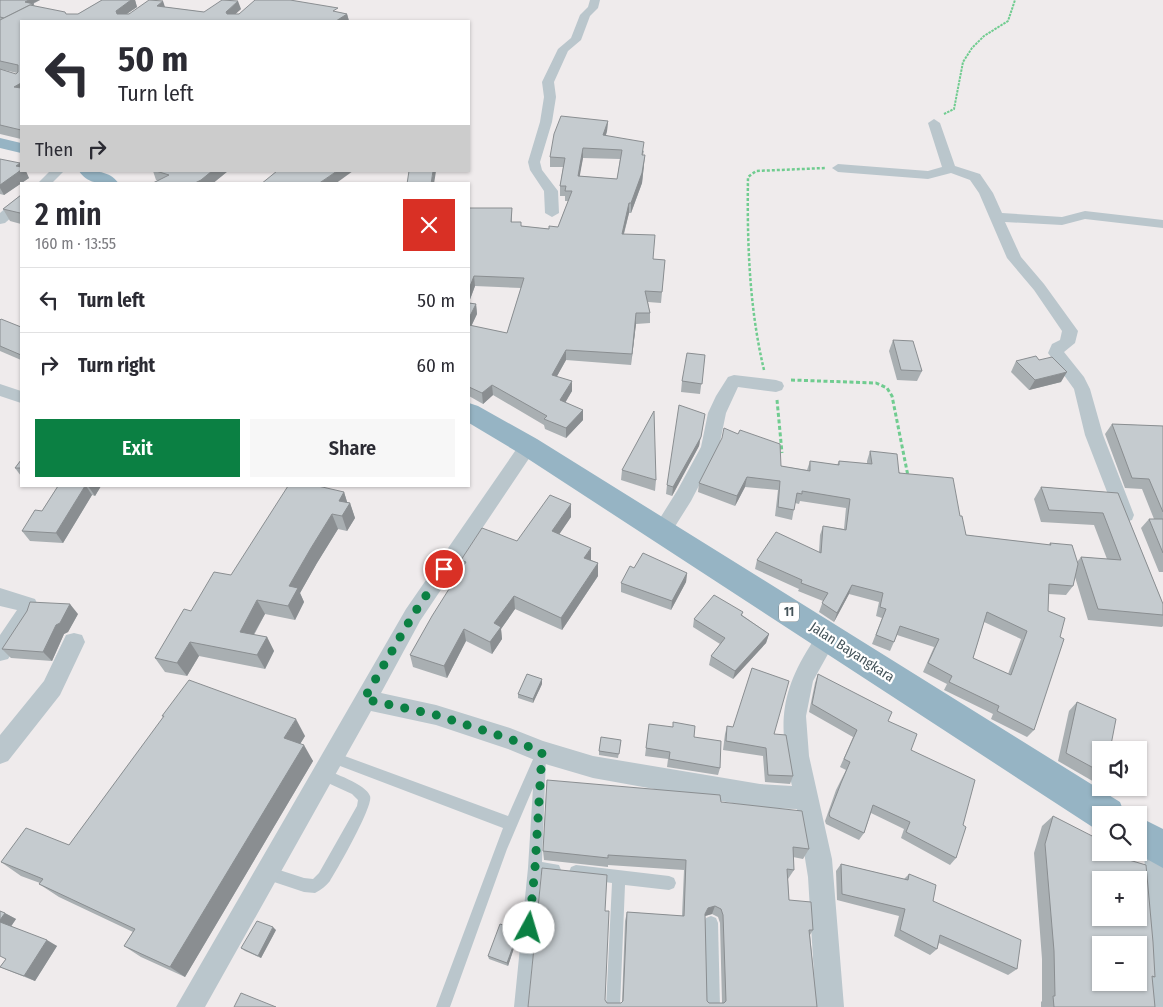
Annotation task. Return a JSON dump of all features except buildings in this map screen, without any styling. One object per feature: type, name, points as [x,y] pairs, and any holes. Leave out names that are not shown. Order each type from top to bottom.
[{"type":"highway","points":[[0,143],[20,148]]},
{"type":"highway","points":[[90,172],[107,182]]},
{"type":"highway","name":"Jalan Bayangkara","points":[[470,413],[528,446],[1093,806]]},
{"type":"street","points":[[552,213],[551,191],[536,170],[534,162],[546,122],[550,97],[548,82],[563,49],[576,40],[585,15],[593,8],[595,0]]},
{"type":"street","points":[[934,123],[951,169]]},
{"type":"street","points":[[838,168],[928,175],[951,169],[971,174],[975,177],[986,193],[1014,258],[1039,287],[1070,331],[1067,343],[1058,348],[1056,353],[1082,389],[1094,435],[1130,528]]},
{"type":"street","points":[[45,182],[57,172]]},
{"type":"street","points":[[0,220],[20,203]]},
{"type":"street","points":[[996,217],[1062,222],[1076,216],[1085,215],[1163,224]]},
{"type":"street","points":[[662,531],[684,496],[710,447],[717,413],[724,396],[734,381],[776,382]]},
{"type":"street","points":[[0,390],[20,397]]},
{"type":"street","points":[[190,1007],[413,615],[528,446]]},
{"type":"street","points":[[0,597],[28,605],[27,614],[0,652]]},
{"type":"street","points":[[827,636],[805,673],[797,696],[794,715],[796,742],[819,858],[830,1007]]},
{"type":"street","points":[[0,753],[52,688],[74,642]]},
{"type":"street","points":[[364,699],[436,715],[510,739],[542,752],[594,767],[760,796],[807,798]]},
{"type":"street","points":[[1153,844],[1155,1007]]},
{"type":"lane","points":[[443,1007],[511,824],[542,752]]},
{"type":"lane","points":[[521,1007],[535,868],[542,752]]},
{"type":"lane","points":[[326,765],[511,824]]},
{"type":"lane","points":[[266,872],[304,885],[315,886],[324,878],[363,808],[365,798],[326,765]]},
{"type":"lane","points":[[535,868],[670,883]]},
{"type":"lane","points":[[613,1007],[619,876]]},
{"type":"lane","points":[[711,923],[714,1007]]},
{"type":"path","points":[[934,123],[944,114],[954,109],[963,62],[972,48],[984,36],[1008,21],[1015,0]]},
{"type":"path","points":[[838,168],[756,171],[748,177],[747,235],[758,345],[764,370],[767,376],[776,382],[876,383],[887,388],[892,396],[909,481]]},
{"type":"path","points":[[776,382],[782,453]]},
{"type":"route","points":[[444,569],[413,615],[364,699],[436,715],[510,739],[542,752],[535,868],[529,928]]}]
